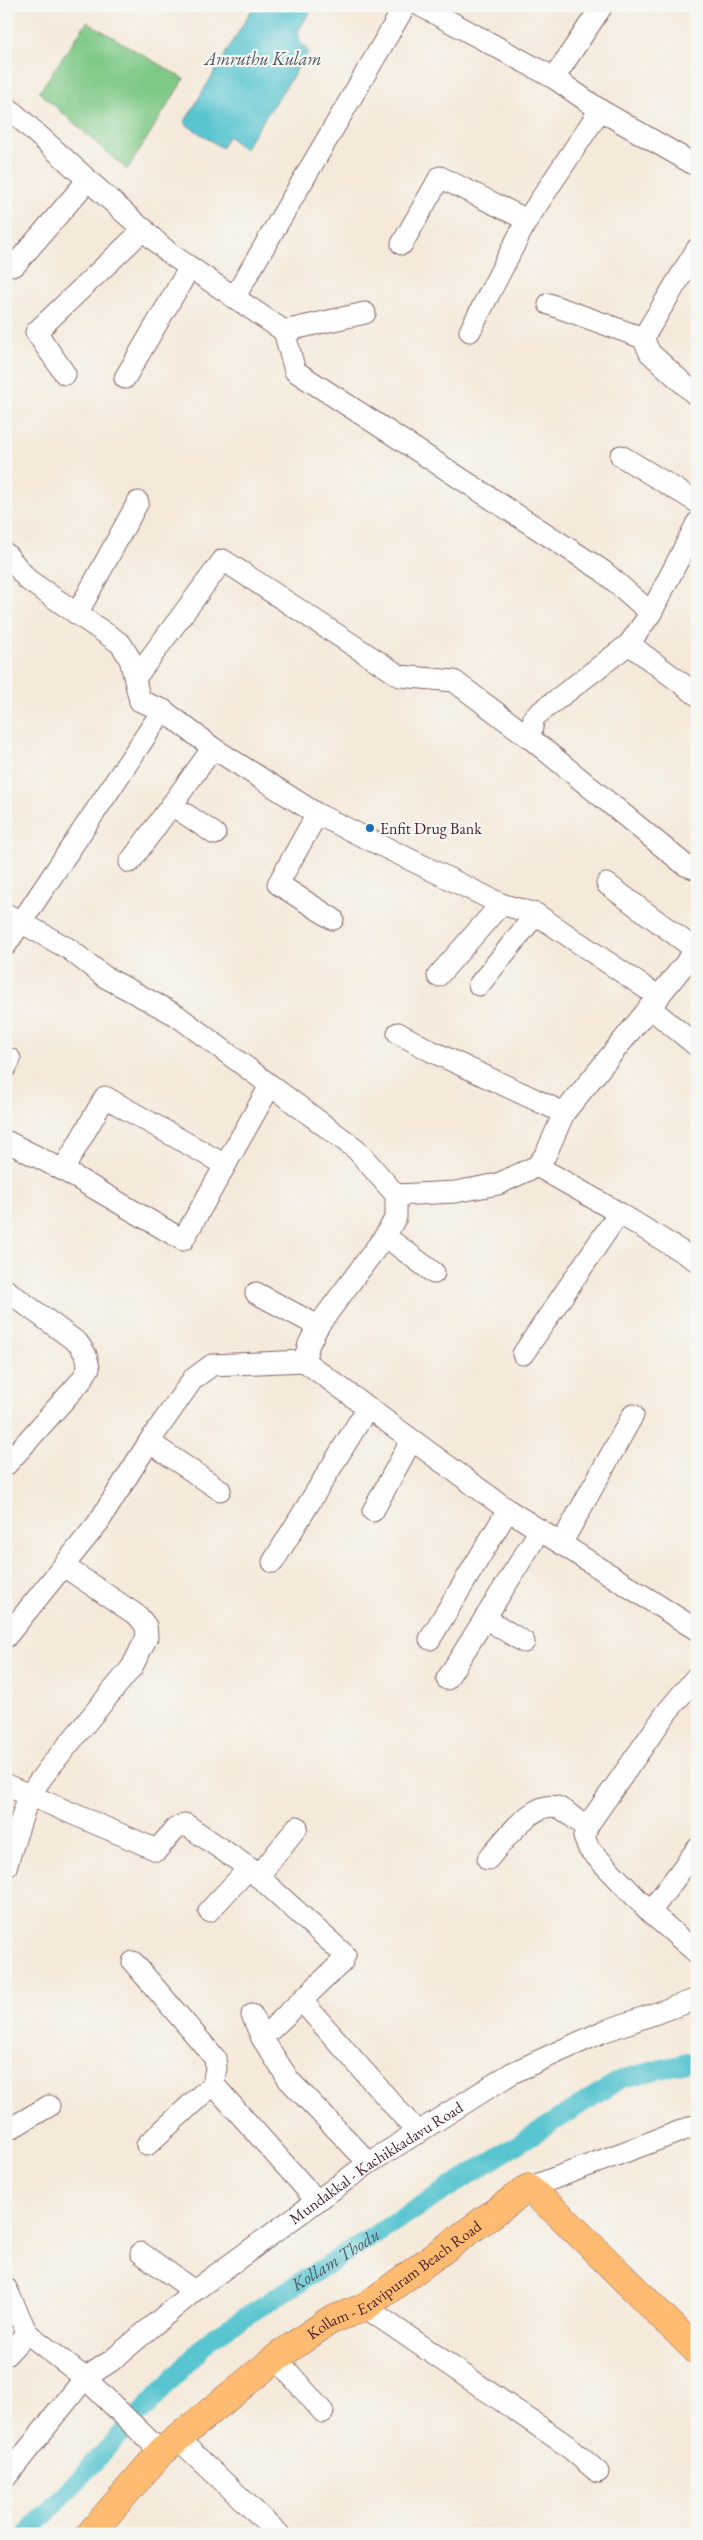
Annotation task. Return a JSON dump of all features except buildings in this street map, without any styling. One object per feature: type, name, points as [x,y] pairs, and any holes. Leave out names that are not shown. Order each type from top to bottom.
[{"type":"main road","name":"Kollam - Eravipuram Beach Road","points":[[90,2534],[162,2442],[329,2321],[365,2307],[528,2188]]},
{"type":"main road","points":[[528,2188],[560,2215],[697,2352]]},
{"type":"street","points":[[234,298],[405,6]]},
{"type":"street","points":[[421,6],[554,78],[600,110],[697,166]]},
{"type":"street","points":[[554,78],[602,6]]},
{"type":"street","points":[[6,106],[169,253],[284,331],[294,371],[602,572],[651,613]]},
{"type":"street","points":[[470,331],[527,220],[600,110]]},
{"type":"street","points":[[402,244],[440,177],[527,220]]},
{"type":"street","points":[[15,265],[88,180]]},
{"type":"street","points":[[65,374],[36,332],[144,229]]},
{"type":"street","points":[[643,338],[697,249]]},
{"type":"street","points":[[125,378],[190,267]]},
{"type":"street","points":[[549,304],[643,338],[650,353],[697,396]]},
{"type":"street","points":[[284,331],[365,313]]},
{"type":"street","points":[[621,456],[697,502]]},
{"type":"street","points":[[77,614],[138,502]]},
{"type":"street","points":[[530,738],[534,717],[629,644],[651,613],[697,523]]},
{"type":"street","points":[[6,554],[28,580],[121,644],[130,659],[136,677],[140,701],[163,710],[213,748],[317,814],[501,904],[536,914],[654,1002],[697,1046]]},
{"type":"street","points":[[136,677],[223,560],[400,676],[454,681],[530,738],[685,865],[697,869]]},
{"type":"street","points":[[629,644],[697,695]]},
{"type":"street","points":[[6,945],[14,918],[163,710]]},
{"type":"street","points":[[130,862],[213,748]]},
{"type":"street","points":[[172,804],[214,834]]},
{"type":"street","points":[[317,814],[278,884],[333,919]]},
{"type":"street","points":[[396,1195],[455,1192],[498,1184],[537,1166],[546,1154],[564,1113],[697,949],[608,884]]},
{"type":"street","points":[[438,976],[501,904]]},
{"type":"street","points":[[480,985],[536,914]]},
{"type":"street","points":[[14,918],[69,949],[105,977],[176,1015],[356,1150],[396,1195],[396,1217],[385,1236],[318,1326],[304,1361]]},
{"type":"street","points":[[398,1033],[431,1051],[564,1113]]},
{"type":"street","points":[[6,1141],[64,1170],[183,1240],[270,1086]]},
{"type":"street","points":[[64,1170],[105,1097],[225,1165]]},
{"type":"street","points":[[537,1166],[619,1212],[697,1262]]},
{"type":"street","points":[[523,1354],[619,1212]]},
{"type":"street","points":[[385,1236],[434,1273]]},
{"type":"street","points":[[6,1290],[78,1343],[86,1355],[89,1368],[81,1381],[10,1456]]},
{"type":"street","points":[[256,1293],[318,1326]]},
{"type":"street","points":[[6,1637],[65,1567],[98,1522],[149,1442],[193,1379],[212,1365],[304,1361],[508,1510],[697,1630]]},
{"type":"street","points":[[273,1562],[368,1407]]},
{"type":"street","points":[[561,1544],[633,1416]]},
{"type":"street","points":[[373,1511],[411,1441]]},
{"type":"street","points":[[149,1442],[220,1490]]},
{"type":"street","points":[[430,1640],[508,1510]]},
{"type":"street","points":[[447,1679],[540,1530]]},
{"type":"street","points":[[6,1867],[29,1796],[49,1768],[132,1667],[147,1637],[146,1626],[138,1616],[65,1567]]},
{"type":"street","points":[[485,1618],[524,1642]]},
{"type":"street","points":[[697,1676],[668,1712],[586,1828],[585,1840],[589,1849],[650,1912],[697,1953]]},
{"type":"street","points":[[6,1785],[157,1850],[175,1829],[185,1824],[253,1872],[345,1955],[342,1962],[262,2038]]},
{"type":"street","points":[[488,1859],[528,1815],[544,1808],[557,1807],[586,1828]]},
{"type":"street","points":[[209,1911],[253,1872],[297,1828]]},
{"type":"street","points":[[650,1912],[697,1849]]},
{"type":"street","points":[[133,1962],[214,2058],[216,2068],[213,2084],[147,2145]]},
{"type":"street","name":"Mundakkal - Kachikkadavu Road","points":[[6,2477],[111,2361],[194,2291],[369,2163],[418,2134],[512,2073],[602,2032],[697,1999]]},
{"type":"street","points":[[302,2001],[418,2134]]},
{"type":"street","points":[[252,2015],[262,2038],[289,2080],[369,2163]]},
{"type":"street","points":[[213,2084],[317,2201]]},
{"type":"street","points":[[6,2131],[49,2106]]},
{"type":"street","points":[[528,2188],[697,2125]]},
{"type":"street","points":[[141,2253],[194,2291]]},
{"type":"street","points":[[6,2288],[27,2333],[279,2534]]},
{"type":"street","points":[[365,2307],[566,2445],[598,2472]]},
{"type":"street","points":[[6,2355],[27,2333]]},
{"type":"street","points":[[276,2358],[323,2412]]},
{"type":"green space","points":[[87,22],[184,79],[127,170],[39,92]]},
{"type":"water","name":"Amruthu Kulam","points":[[254,6],[314,6],[298,31],[300,42],[309,52],[244,149],[228,136],[222,148],[184,123]]},
{"type":"waterway","name":"Kollam Thodu","points":[[27,2534],[210,2339],[621,2079],[697,2060]]},
{"type":"place","name":"Enfit Drug Bank","points":[[370,828]]}]
